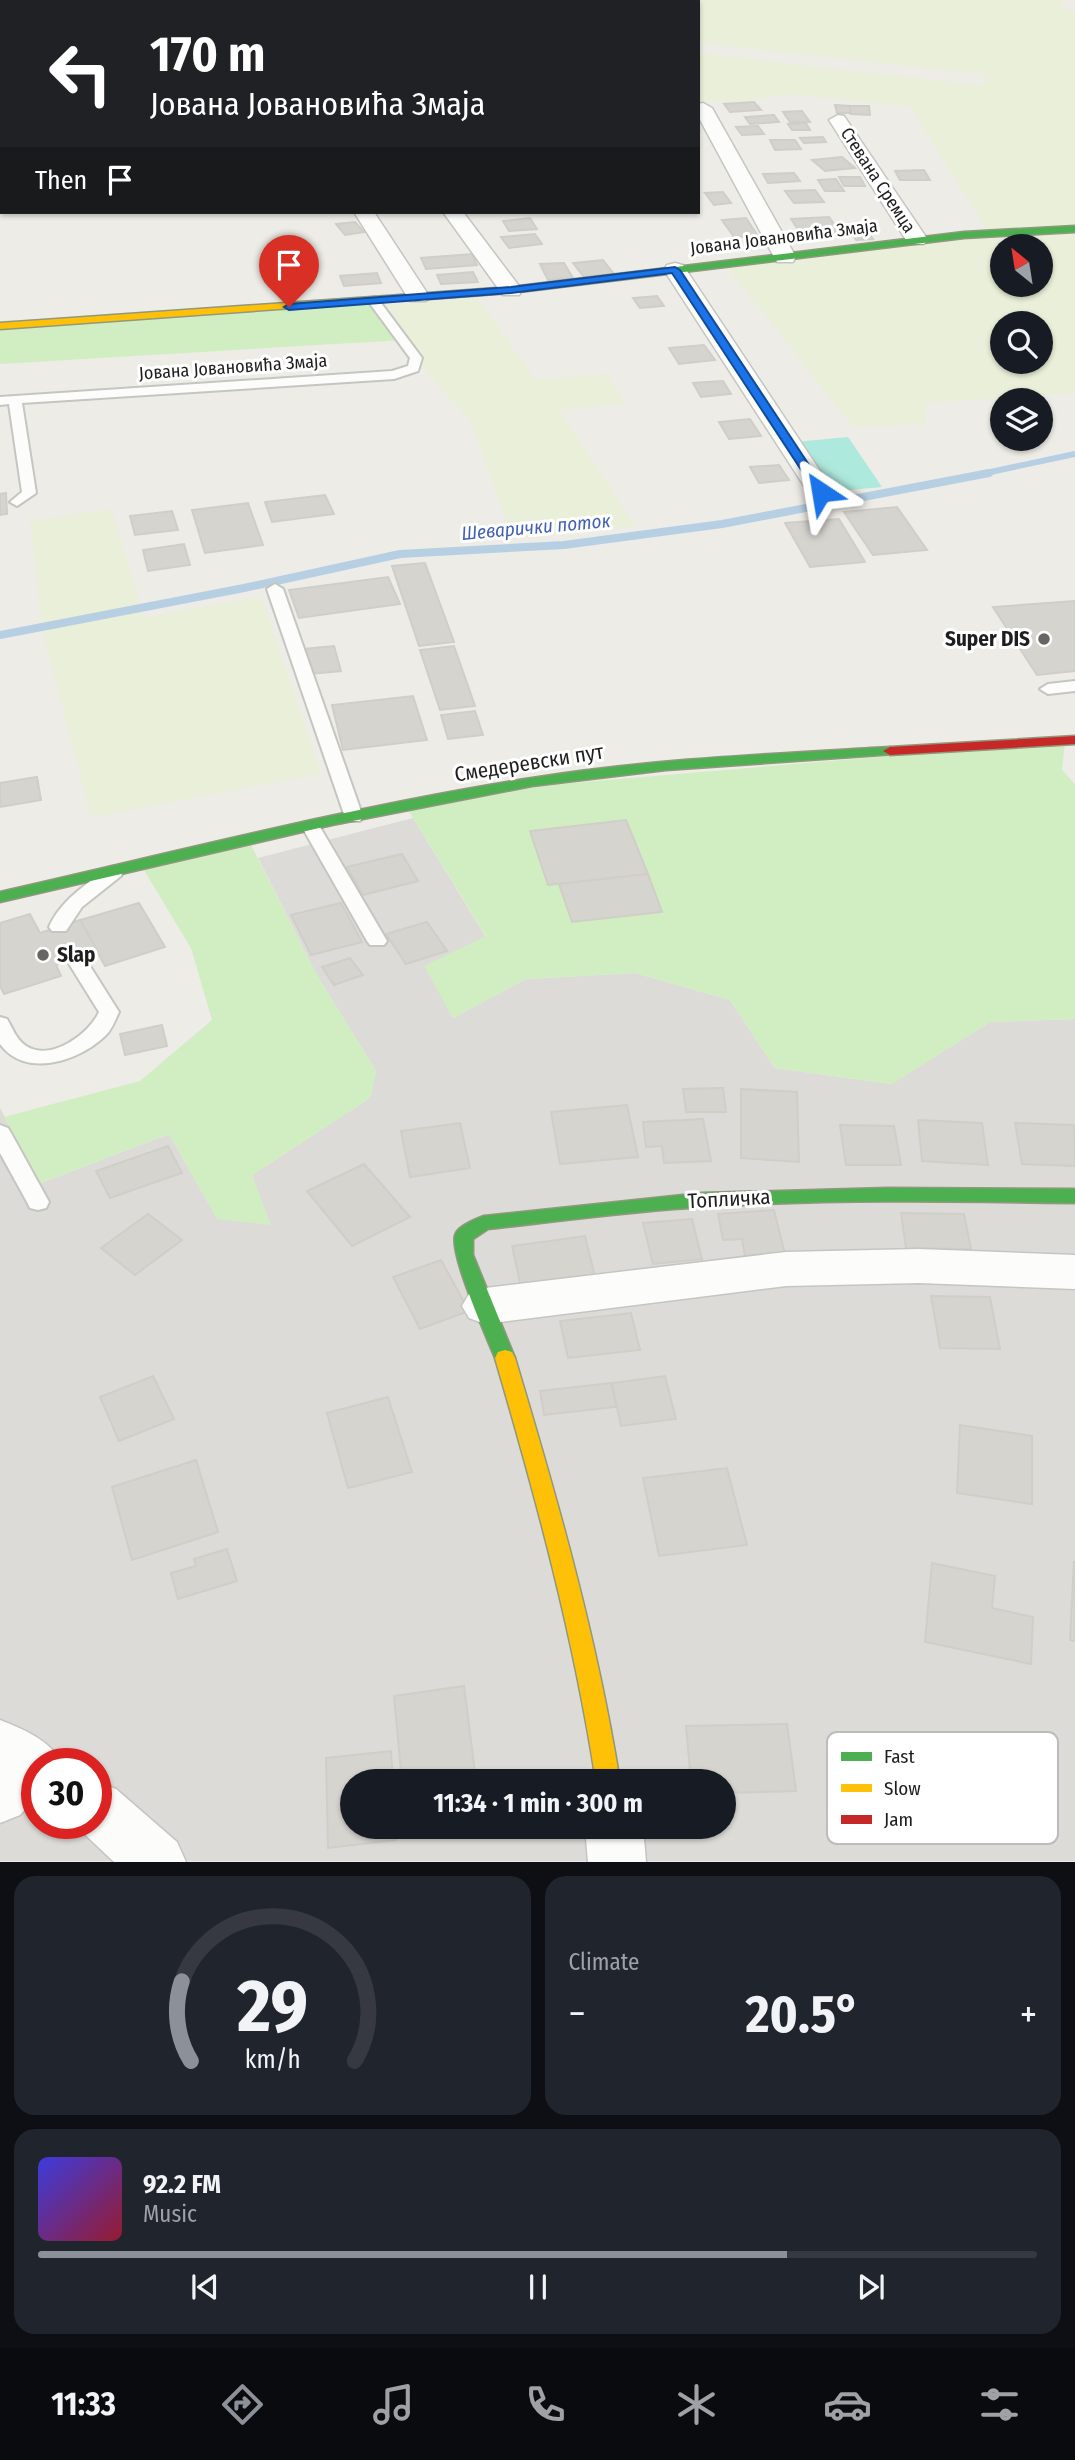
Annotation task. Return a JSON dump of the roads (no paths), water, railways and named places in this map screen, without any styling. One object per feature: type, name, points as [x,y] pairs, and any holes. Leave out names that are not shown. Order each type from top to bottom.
[{"type":"street","points":[[703,108],[785,257]]},
{"type":"street","name":"Стевана Сремца","points":[[838,120],[917,240]]},
{"type":"street","points":[[365,214],[418,296]]},
{"type":"street","points":[[454,214],[511,290]]},
{"type":"street","name":"Јована Јовановића Змаја","points":[[0,326],[511,290],[917,240],[1075,229]]},
{"type":"street","points":[[675,270],[821,492]]},
{"type":"street","name":"Смедеревски пут","points":[[0,897],[354,817],[534,782],[672,765],[1075,740]]},
{"type":"street","name":"Топличка","points":[[606,1769],[593,1691],[561,1544],[505,1357],[461,1246],[463,1236],[484,1223],[650,1204],[774,1196],[1075,1196]]},
{"type":"street","points":[[485,1306],[786,1269],[919,1266],[1075,1272]]},
{"type":"street","points":[[112,1822],[157,1861]]},
{"type":"street","points":[[615,1839],[617,1861]]},
{"type":"lane","name":"Јована Јовановића Змаја","points":[[0,401],[394,375],[414,368],[416,358],[373,301]]},
{"type":"lane","points":[[15,400],[29,493],[17,502]]},
{"type":"lane","points":[[275,589],[354,817]]},
{"type":"lane","points":[[1048,689],[1075,686]]},
{"type":"lane","points":[[312,827],[377,941]]},
{"type":"lane","points":[[60,927],[63,915],[74,903],[114,872]]},
{"type":"lane","points":[[0,1024],[11,1045],[27,1055],[50,1056],[69,1051],[100,1030],[108,1012],[76,958]]},
{"type":"lane","points":[[0,1133],[38,1202]]},
{"type":"waterway","name":"Шеварички поток","points":[[981,474],[1075,454]]},
{"type":"waterway","name":"Шеварички поток","points":[[0,635],[244,588],[400,554],[564,545],[722,524],[989,473]]},
{"type":"place","name":"Super DIS","points":[[1044,639]]},
{"type":"place","name":"Slap","points":[[43,955]]}]
